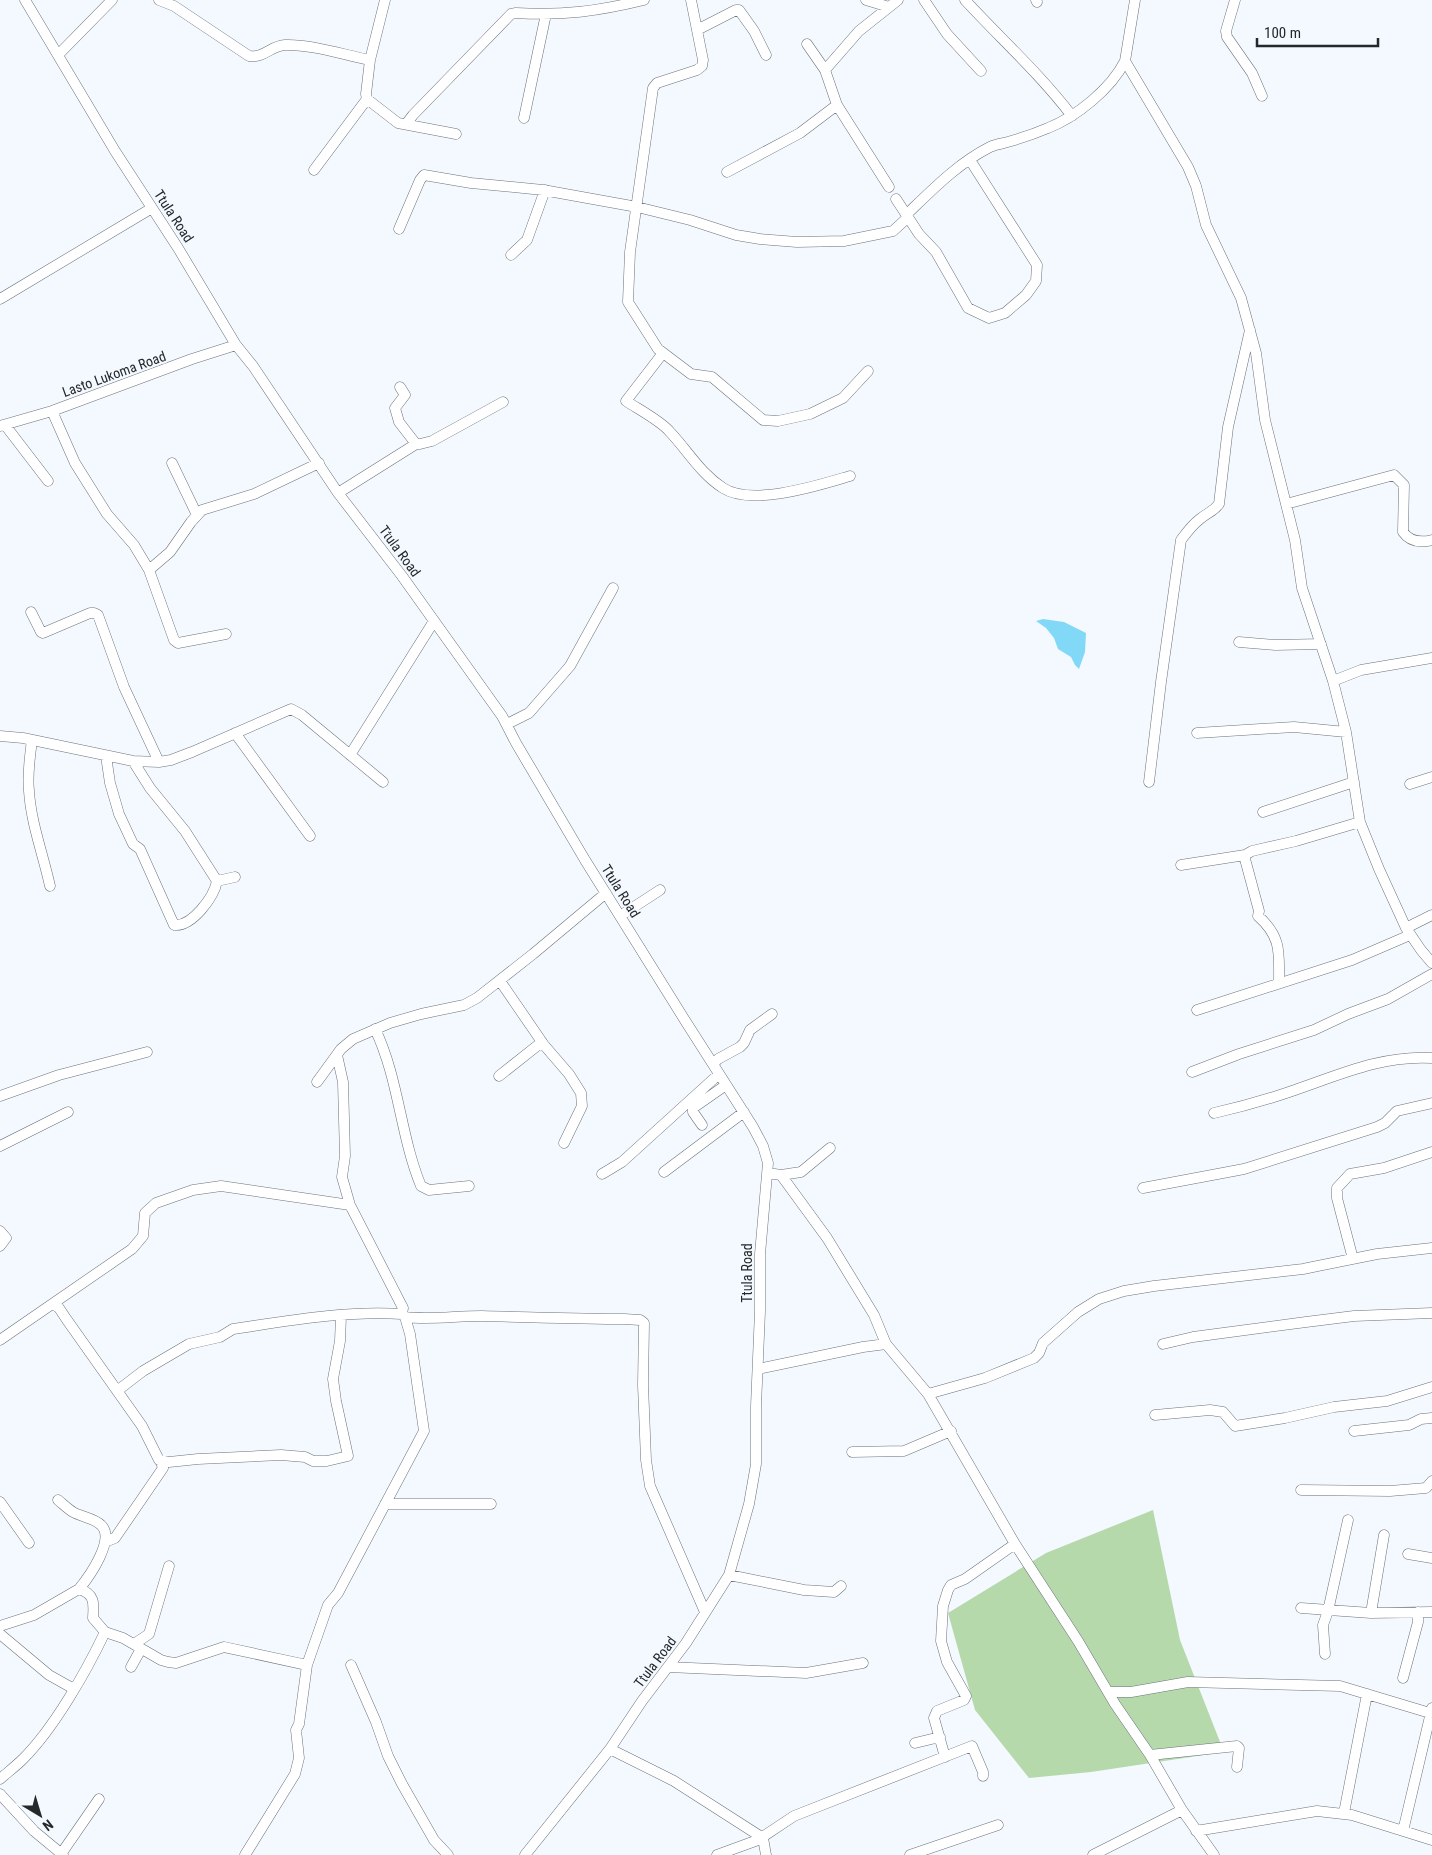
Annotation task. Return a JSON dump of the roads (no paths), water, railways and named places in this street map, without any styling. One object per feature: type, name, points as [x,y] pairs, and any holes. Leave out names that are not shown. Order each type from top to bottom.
[{"type":"street","name":"Ttula Road","points":[[24,0],[102,129],[204,289],[236,346],[257,372],[338,493],[364,525],[507,724],[565,827],[744,1112],[763,1146],[768,1163],[760,1254],[756,1464],[749,1504],[729,1575],[686,1642],[610,1749],[525,1855]]},
{"type":"street","points":[[58,55],[112,0]]},
{"type":"street","points":[[159,0],[175,3],[248,56],[256,57],[265,54],[274,47],[285,46],[305,47],[370,60]]},
{"type":"street","points":[[385,0],[370,60],[367,99],[398,123],[456,134]]},
{"type":"street","points":[[406,124],[506,17],[516,12],[546,14],[607,9],[644,0]]},
{"type":"street","points":[[691,0],[703,60],[702,66],[697,70],[657,83],[653,88],[630,252],[628,302],[653,342],[663,353],[691,374],[712,377],[763,420],[778,421],[810,414],[844,398],[868,371]]},
{"type":"street","points":[[866,0],[888,7]]},
{"type":"street","points":[[825,70],[859,31],[898,0]]},
{"type":"street","points":[[924,0],[947,34],[981,71]]},
{"type":"street","points":[[965,0],[1034,70],[1072,116]]},
{"type":"street","points":[[399,229],[420,180],[424,175],[472,183],[545,190],[637,207],[690,220],[736,235],[784,241],[844,241],[862,239],[893,231],[955,171],[970,160],[996,144],[1048,128],[1072,116],[1111,82],[1125,62],[1135,0]]},
{"type":"street","points":[[1235,0],[1226,31],[1227,37],[1252,73],[1262,96]]},
{"type":"street","points":[[697,30],[739,10],[754,31],[766,55]]},
{"type":"street","points":[[524,118],[546,14]]},
{"type":"street","points":[[807,44],[825,70],[836,105],[889,187]]},
{"type":"street","points":[[1125,62],[1188,167],[1196,186],[1206,225],[1241,298],[1259,370],[1265,420],[1295,540],[1302,588],[1333,681],[1346,732],[1360,822],[1379,869],[1408,931],[1432,963]]},
{"type":"street","points":[[314,170],[367,99]]},
{"type":"street","points":[[727,172],[800,133],[836,105]]},
{"type":"street","points":[[896,199],[906,218],[936,252],[968,308],[988,318],[1005,313],[1026,295],[1036,281],[1037,265],[970,160]]},
{"type":"street","points":[[511,255],[527,240],[545,190]]},
{"type":"street","points":[[0,299],[152,208]]},
{"type":"street","points":[[1150,782],[1160,691],[1181,540],[1191,527],[1202,517],[1214,511],[1219,504],[1228,427],[1250,328]]},
{"type":"street","name":"Lasto Lukoma Road","points":[[3,425],[52,411],[192,359],[236,346]]},
{"type":"street","points":[[663,353],[626,401],[669,430],[702,471],[724,489],[748,495],[785,494],[850,476]]},
{"type":"street","points":[[400,387],[405,395],[397,404],[395,413],[399,422],[416,444]]},
{"type":"street","points":[[338,493],[416,444],[432,441],[503,402]]},
{"type":"street","points":[[52,411],[75,464],[107,514],[134,545],[149,570],[172,637],[178,643],[226,634]]},
{"type":"street","points":[[3,425],[48,481]]},
{"type":"street","points":[[172,463],[197,515]]},
{"type":"street","points":[[149,570],[170,552],[197,515],[209,507],[268,488],[319,463]]},
{"type":"street","points":[[1286,504],[1394,475],[1404,484],[1402,532],[1407,538],[1418,542],[1432,540]]},
{"type":"street","points":[[507,724],[529,713],[570,666],[614,588]]},
{"type":"street","points":[[31,612],[40,632],[43,633],[90,613],[98,614],[124,687],[159,762]]},
{"type":"street","points":[[350,755],[434,621]]},
{"type":"street","points":[[1239,642],[1275,645],[1321,644]]},
{"type":"street","points":[[1333,681],[1361,670],[1432,658]]},
{"type":"street","points":[[0,736],[32,740],[133,761],[159,762],[171,760],[291,710],[302,715],[383,782]]},
{"type":"street","points":[[1197,733],[1294,727],[1346,732]]},
{"type":"street","points":[[235,733],[310,836]]},
{"type":"street","points":[[32,740],[28,790],[50,886]]},
{"type":"street","points":[[106,756],[110,783],[119,814],[133,844],[140,849],[174,925],[188,921],[200,911],[210,898],[217,881]]},
{"type":"street","points":[[133,761],[150,788],[190,837],[217,881]]},
{"type":"street","points":[[1410,784],[1432,777]]},
{"type":"street","points":[[1263,812],[1354,782]]},
{"type":"street","points":[[1181,865],[1245,855],[1252,851],[1296,841],[1360,822]]},
{"type":"street","points":[[1245,855],[1259,911],[1258,916],[1266,923],[1278,943],[1279,982]]},
{"type":"street","points":[[217,881],[235,877]]},
{"type":"street","points":[[620,916],[660,890]]},
{"type":"street","points":[[317,1082],[345,1044],[353,1039],[390,1023],[464,1005],[477,998],[606,893]]},
{"type":"street","points":[[1197,1010],[1352,960],[1408,931],[1432,915]]},
{"type":"street","points":[[1192,1072],[1239,1054],[1314,1030],[1348,1014],[1388,999],[1432,974]]},
{"type":"street","points":[[500,981],[542,1042],[569,1074],[581,1093],[582,1106],[564,1143]]},
{"type":"street","points":[[713,1064],[718,1059],[740,1047],[750,1030],[772,1014]]},
{"type":"street","points":[[375,1029],[384,1047],[392,1074],[405,1140],[421,1186],[429,1190],[469,1186]]},
{"type":"street","points":[[499,1076],[542,1042]]},
{"type":"street","points":[[0,1096],[59,1075],[147,1052]]},
{"type":"street","points":[[245,1855],[295,1774],[299,1758],[296,1730],[299,1724],[306,1665],[328,1604],[338,1593],[424,1431],[410,1334],[402,1308],[350,1205],[342,1177],[345,1156],[343,1082],[337,1055]]},
{"type":"street","points":[[1214,1113],[1293,1091],[1362,1066],[1400,1058],[1432,1058]]},
{"type":"street","points":[[602,1174],[622,1162],[719,1074]]},
{"type":"street","points":[[702,1125],[693,1108],[726,1085]]},
{"type":"street","points":[[1143,1188],[1244,1169],[1381,1126],[1398,1112],[1432,1103]]},
{"type":"street","points":[[0,1146],[68,1112]]},
{"type":"street","points":[[664,1172],[744,1112]]},
{"type":"street","points":[[768,1174],[781,1175],[801,1172],[830,1148]]},
{"type":"street","points":[[1353,1259],[1337,1198],[1337,1188],[1350,1174],[1384,1168],[1432,1152]]},
{"type":"street","points":[[781,1175],[832,1247],[874,1315],[886,1344],[928,1394],[1015,1544],[1150,1755],[1182,1810],[1214,1855]]},
{"type":"street","points":[[0,1340],[132,1250],[143,1236],[145,1213],[156,1203],[193,1190],[229,1186],[350,1205]]},
{"type":"street","points":[[0,1231],[6,1238],[0,1246]]},
{"type":"street","points":[[928,1394],[985,1378],[1034,1358],[1043,1343],[1078,1312],[1099,1299],[1124,1291],[1303,1269],[1353,1259],[1432,1248]]},
{"type":"street","points":[[53,1304],[59,1308],[142,1426],[163,1468],[115,1538],[105,1542]]},
{"type":"street","points":[[118,1391],[143,1372],[189,1344],[220,1337],[233,1329],[341,1316],[389,1313],[420,1319],[483,1316],[517,1318],[624,1318],[640,1320],[644,1323],[643,1385],[646,1460],[650,1486],[705,1612]]},
{"type":"street","points":[[1162,1344],[1193,1337],[1354,1316],[1432,1313]]},
{"type":"street","points":[[161,1462],[281,1455],[305,1457],[313,1461],[327,1461],[348,1456],[333,1379],[340,1341],[341,1316]]},
{"type":"street","points":[[758,1370],[863,1347],[886,1344]]},
{"type":"street","points":[[1155,1415],[1210,1410],[1223,1412],[1236,1426],[1334,1407],[1387,1400],[1432,1388]]},
{"type":"street","points":[[1354,1430],[1409,1425],[1421,1419],[1432,1418]]},
{"type":"street","points":[[852,1452],[904,1450],[950,1431]]},
{"type":"street","points":[[1301,1490],[1390,1491],[1426,1488],[1432,1481]]},
{"type":"street","points":[[0,1626],[34,1615],[79,1589],[89,1577],[105,1542],[106,1531],[100,1524],[72,1512],[58,1500]]},
{"type":"street","points":[[0,1502],[30,1544]]},
{"type":"street","points":[[385,1504],[491,1504]]},
{"type":"street","points":[[1325,1654],[1323,1625],[1328,1611],[1348,1520]]},
{"type":"street","points":[[1371,1613],[1384,1535]]},
{"type":"street","points":[[945,1756],[934,1718],[937,1711],[964,1700],[966,1696],[946,1662],[941,1641],[943,1606],[948,1590],[951,1585],[965,1579],[1015,1544]]},
{"type":"street","points":[[1408,1554],[1432,1558]]},
{"type":"street","points":[[132,1667],[138,1646],[149,1634],[169,1566]]},
{"type":"street","points":[[729,1575],[804,1590],[834,1592],[841,1586]]},
{"type":"street","points":[[79,1589],[90,1594],[94,1600],[94,1618],[105,1632],[138,1646],[168,1662],[176,1663],[224,1647],[306,1665]]},
{"type":"street","points":[[1301,1608],[1371,1613],[1432,1612]]},
{"type":"street","points":[[1403,1678],[1418,1622],[1418,1612]]},
{"type":"street","points":[[0,1779],[24,1758],[54,1720],[95,1653],[105,1632]]},
{"type":"street","points":[[0,1634],[49,1675],[74,1689]]},
{"type":"street","points":[[668,1667],[806,1673],[863,1663]]},
{"type":"street","points":[[350,1665],[376,1722],[388,1756],[402,1784],[434,1840],[448,1855]]},
{"type":"street","points":[[1108,1692],[1131,1692],[1188,1682],[1340,1686],[1431,1710],[1403,1831]]},
{"type":"street","points":[[1344,1813],[1367,1694]]},
{"type":"street","points":[[915,1743],[940,1737]]},
{"type":"street","points":[[717,1855],[743,1847],[763,1838],[794,1816],[972,1746],[983,1776]]},
{"type":"street","points":[[1150,1755],[1237,1746],[1239,1748],[1237,1767]]},
{"type":"street","points":[[610,1749],[674,1781],[763,1838],[766,1855]]},
{"type":"street","points":[[0,1794],[34,1831],[62,1854],[99,1799]]},
{"type":"street","points":[[1093,1855],[1182,1810]]},
{"type":"street","points":[[1196,1831],[1317,1811],[1344,1813],[1432,1840]]},
{"type":"street","points":[[910,1855],[998,1825]]},
{"type":"water","points":[[1043,619],[1064,622],[1086,633],[1085,652],[1079,669],[1071,657],[1058,649],[1054,638],[1046,628],[1036,621]]}]
